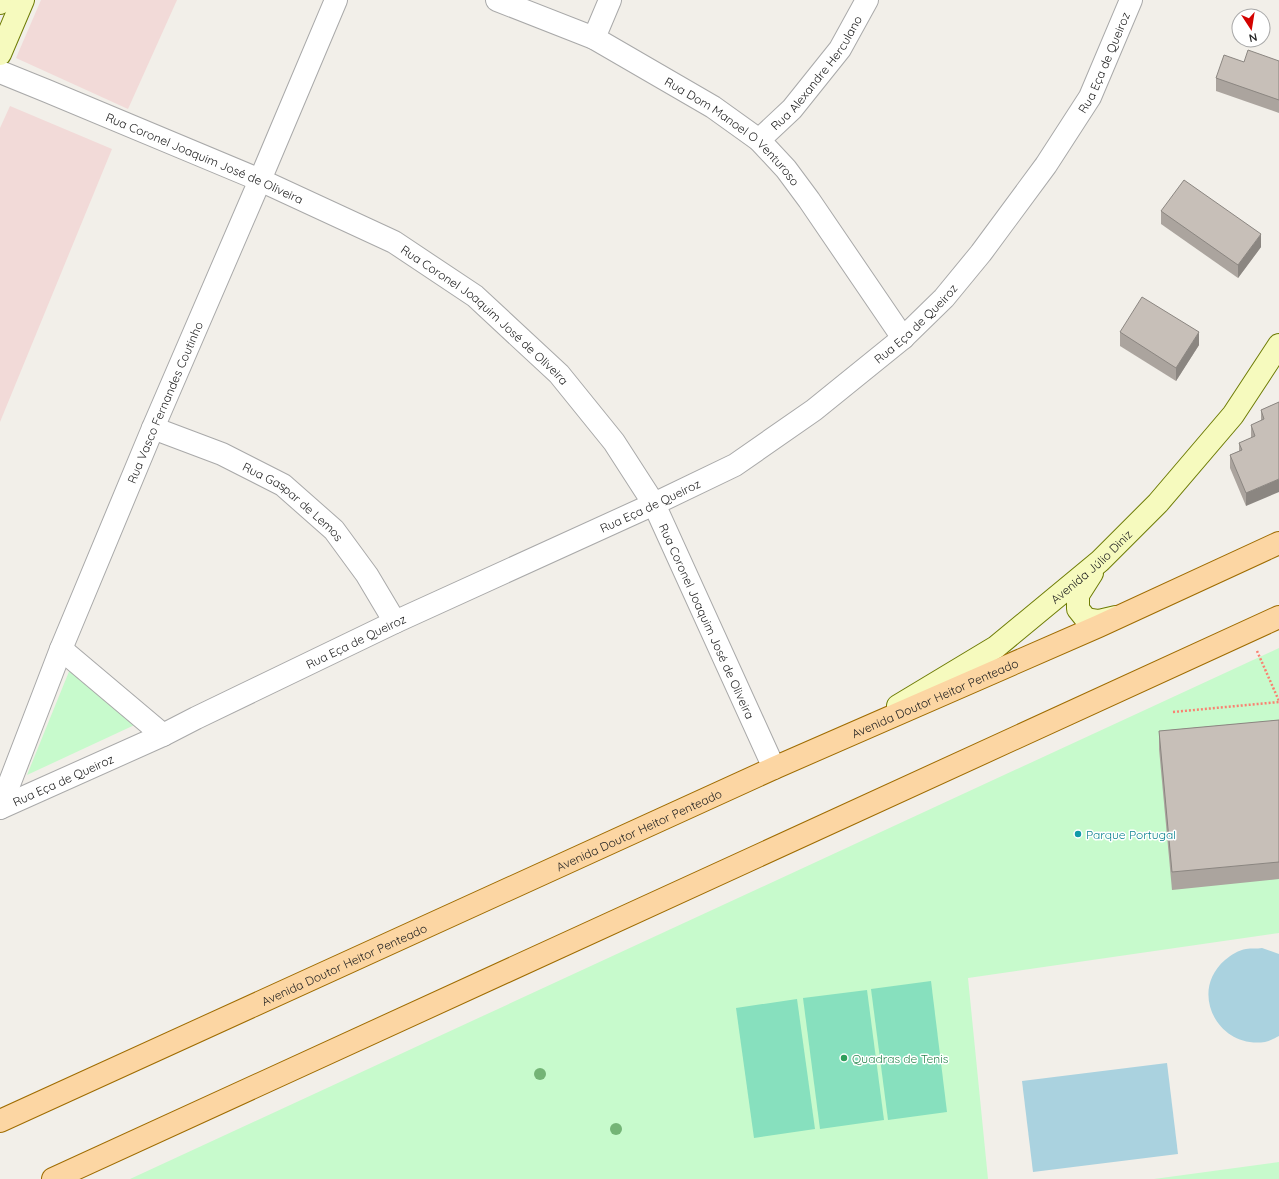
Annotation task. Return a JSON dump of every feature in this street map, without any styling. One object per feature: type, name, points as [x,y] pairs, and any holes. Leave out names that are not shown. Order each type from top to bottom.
[{"type":"main road","points":[[0,54],[23,0]]},
{"type":"main road","name":"Avenida Júlio Diniz","points":[[853,734],[996,647],[1100,561],[1158,503],[1233,415],[1279,345]]},
{"type":"main road","name":"Avenida Doutor Heitor Penteado","points":[[0,1121],[774,768],[1120,617],[1279,543]]},
{"type":"main road","points":[[1100,561],[1078,594],[1078,609],[1086,619],[1099,621],[1120,617]]},
{"type":"main road","points":[[53,1179],[1279,617]]},
{"type":"street","name":"Rua Vasco Fernandes Coutinho","points":[[0,808],[61,649],[152,428],[260,180],[336,0]]},
{"type":"street","name":"Rua Dom Manoel O Venturoso","points":[[497,0],[594,38],[713,107],[759,140],[786,170],[809,200],[903,338]]},
{"type":"street","points":[[594,38],[610,0]]},
{"type":"street","name":"Rua Alexandre Herculano","points":[[759,140],[792,109],[840,49],[867,0]]},
{"type":"street","name":"Rua Eça de Queiroz","points":[[0,808],[163,735],[395,622],[654,504],[735,465],[814,410],[903,338],[944,298],[981,253],[1046,165],[1090,97],[1131,0]]},
{"type":"street","name":"Rua Coronel Joaquim José de Oliveira","points":[[0,72],[260,180],[394,242],[475,296],[559,374],[614,442],[654,504],[774,768]]},
{"type":"street","name":"Rua Gaspar de Lemos","points":[[152,428],[222,454],[283,484],[334,530],[367,575],[395,622]]},
{"type":"street","points":[[61,649],[163,735]]},
{"type":"path","points":[[1173,712],[1279,702],[1257,650]]},
{"type":"shaded area","points":[[41,0],[177,0],[128,109],[16,58]]},
{"type":"shaded area","points":[[10,106],[112,149],[0,422],[0,128]]},
{"type":"green space","name":"Parque Portugal","points":[[1279,648],[1279,933],[968,978],[988,1179],[130,1179]]},
{"type":"green space","points":[[70,669],[141,722],[27,775]]},
{"type":"green space","points":[[931,981],[947,1112],[888,1120],[871,989]]},
{"type":"green space","points":[[867,990],[884,1120],[820,1129],[803,998]]},
{"type":"green space","points":[[797,999],[815,1129],[754,1138],[736,1008]]},
{"type":"green space","points":[[1279,1162],[1279,1179],[1154,1179]]},
{"type":"water","points":[[1262,948],[1279,954],[1279,1036],[1265,1042],[1248,1042],[1234,1037],[1222,1028],[1214,1016],[1209,1002],[1209,987],[1214,973],[1227,958],[1243,950]]},
{"type":"water","points":[[1167,1063],[1178,1154],[1033,1172],[1022,1081]]},
{"type":"building","points":[[1248,50],[1279,61],[1279,100],[1216,78],[1224,55],[1244,62]]},
{"type":"building","points":[[1184,180],[1261,234],[1238,265],[1161,211]]},
{"type":"building","points":[[1142,297],[1199,332],[1176,368],[1120,332]]},
{"type":"building","points":[[1279,402],[1279,479],[1246,493],[1230,455],[1242,450],[1239,443],[1255,436],[1251,425],[1264,419],[1261,410]]},
{"type":"building","points":[[1279,720],[1279,862],[1172,872],[1159,731]]},
{"type":"place","name":"Parque Portugal","points":[[1078,834]]},
{"type":"place","name":"Quadras de Tenis","points":[[844,1058]]}]
